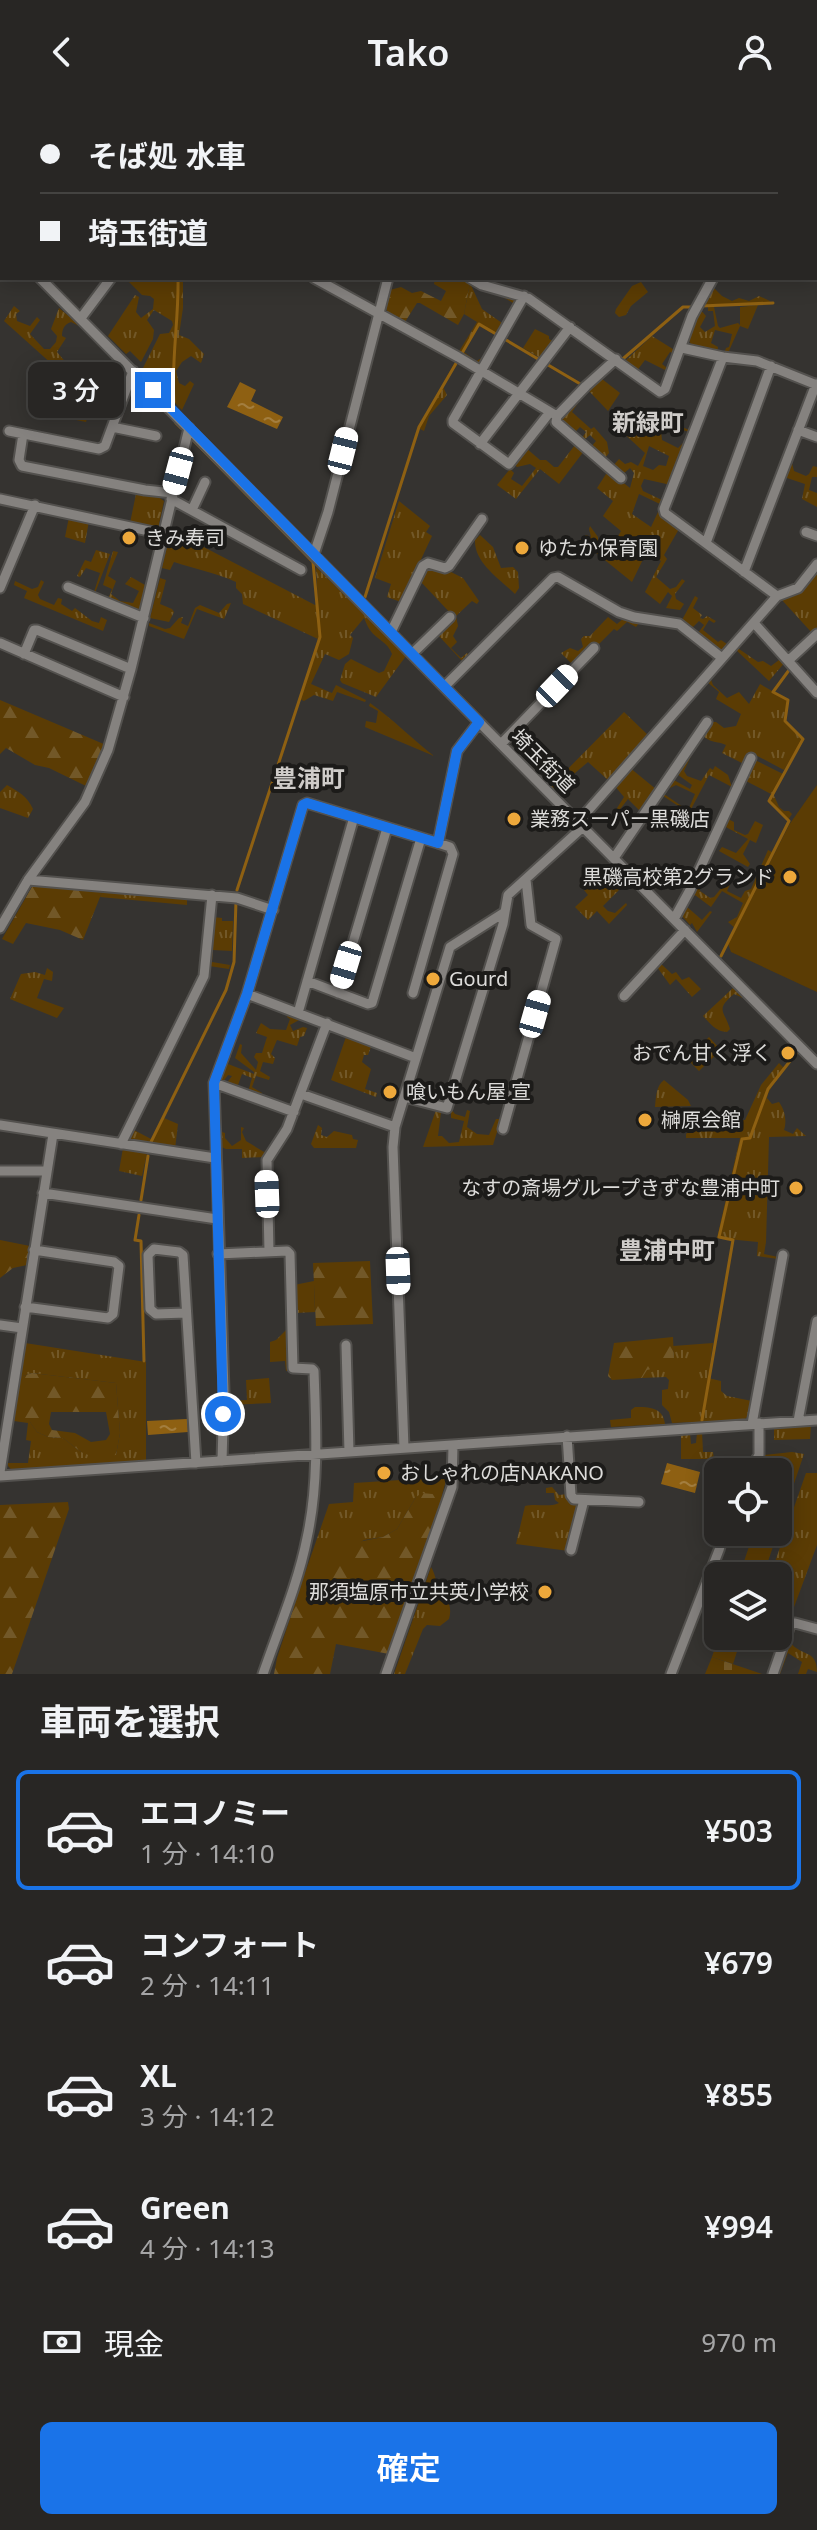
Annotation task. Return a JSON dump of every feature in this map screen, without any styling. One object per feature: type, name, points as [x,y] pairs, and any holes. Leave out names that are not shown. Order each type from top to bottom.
[{"type":"street","name":"埼玉街道","points":[[42,280],[817,1064]]},
{"type":"street","points":[[81,318],[110,280]]},
{"type":"street","points":[[318,280],[553,414],[556,422],[621,478]]},
{"type":"street","points":[[314,554],[328,512],[387,280]]},
{"type":"street","points":[[473,280],[524,296],[660,392],[665,389],[697,304],[712,280]]},
{"type":"street","points":[[524,296],[453,420],[509,464],[553,414],[616,359]]},
{"type":"street","points":[[480,444],[570,327]]},
{"type":"street","points":[[682,348],[757,361],[816,385],[744,572]]},
{"type":"street","points":[[723,357],[664,509],[665,513],[777,596]]},
{"type":"street","points":[[706,543],[771,366]]},
{"type":"street","points":[[9,431],[99,449],[105,446],[133,371]]},
{"type":"street","points":[[112,427],[156,436]]},
{"type":"street","points":[[0,928],[28,880],[85,802],[108,750],[144,618],[189,428]]},
{"type":"street","points":[[798,430],[817,437]]},
{"type":"street","points":[[23,434],[19,460],[22,466],[172,496],[301,570]]},
{"type":"street","points":[[192,510],[205,482]]},
{"type":"street","points":[[0,499],[163,534]]},
{"type":"street","points":[[0,588],[35,505]]},
{"type":"street","points":[[391,632],[423,566],[428,563],[445,568],[449,566],[482,519]]},
{"type":"street","points":[[806,532],[817,536]]},
{"type":"street","points":[[0,555],[12,560]]},
{"type":"street","points":[[404,1097],[447,1108],[505,912],[506,898],[580,824],[777,596],[798,588],[817,564]]},
{"type":"street","points":[[445,686],[553,578],[558,577],[619,612],[679,624],[722,658]]},
{"type":"street","points":[[68,587],[144,618]]},
{"type":"street","points":[[413,653],[450,617]]},
{"type":"street","points":[[754,623],[817,693]]},
{"type":"street","points":[[24,654],[34,630],[37,630],[131,669]]},
{"type":"street","points":[[789,660],[817,634]]},
{"type":"street","points":[[0,643],[124,697]]},
{"type":"street","points":[[501,744],[594,648]]},
{"type":"street","points":[[438,843],[457,751],[479,722]]},
{"type":"street","points":[[614,858],[707,722]]},
{"type":"street","points":[[674,919],[751,758]]},
{"type":"street","points":[[222,1461],[224,1391],[214,1083],[247,994],[303,805],[307,803],[450,847],[453,854],[413,993]]},
{"type":"street","points":[[298,1013],[354,817]]},
{"type":"street","points":[[338,993],[387,828]]},
{"type":"street","points":[[307,981],[372,1003],[421,838]]},
{"type":"street","points":[[28,880],[237,898],[273,910]]},
{"type":"street","points":[[503,1129],[556,939],[531,925],[526,880]]},
{"type":"street","points":[[121,1144],[204,976],[212,895]]},
{"type":"street","points":[[404,1448],[393,1147],[395,1127],[450,947],[505,912]]},
{"type":"street","points":[[624,996],[685,930]]},
{"type":"street","points":[[247,994],[416,1058]]},
{"type":"street","points":[[269,1252],[266,1165],[294,1112],[327,1023]]},
{"type":"street","points":[[214,1083],[294,1112]]},
{"type":"street","points":[[301,1094],[395,1127]]},
{"type":"street","points":[[0,1125],[215,1158]]},
{"type":"street","points":[[53,1134],[0,1474],[817,1420]]},
{"type":"street","points":[[0,1171],[46,1171]]},
{"type":"street","points":[[43,1193],[217,1219]]},
{"type":"street","points":[[186,1313],[156,1314],[150,1309],[148,1255],[154,1249],[183,1255],[196,1463]]},
{"type":"street","points":[[25,1307],[108,1318],[113,1314],[119,1266],[114,1262],[34,1250]]},
{"type":"street","points":[[218,1254],[287,1251],[290,1254],[293,1368],[314,1371],[317,1455],[307,1540],[263,1674]]},
{"type":"street","points":[[757,1458],[756,1424],[783,1255]]},
{"type":"street","points":[[798,1421],[817,1321]]},
{"type":"street","points":[[0,1325],[22,1328]]},
{"type":"street","points":[[346,1345],[349,1452]]},
{"type":"street","points":[[0,1381],[14,1383]]},
{"type":"street","points":[[567,1436],[571,1495],[574,1499],[639,1502]]},
{"type":"street","points":[[386,1674],[452,1487],[453,1445]]},
{"type":"street","points":[[571,1550],[584,1500]]},
{"type":"street","points":[[671,1674],[719,1546]]},
{"type":"street","points":[[773,1674],[790,1625],[795,1623],[817,1629]]},
{"type":"green space","points":[[127,280],[183,280],[179,335],[189,339],[204,354],[201,363],[191,356],[176,371],[179,383],[185,386],[190,381],[194,384],[182,410],[142,370],[160,334],[169,333],[172,321],[154,310],[147,320],[154,330],[153,339],[141,362],[130,351],[126,354],[108,336],[135,295],[139,297],[136,312],[141,318],[153,309],[154,299],[142,295]]},
{"type":"green space","points":[[435,280],[465,280],[470,283],[464,314],[458,325],[420,303],[405,322],[388,313],[385,306],[390,290],[401,287],[412,293],[421,291],[441,301],[446,291],[434,284]]},
{"type":"green space","points":[[641,282],[648,292],[631,306],[626,315],[619,317],[616,309],[632,286]]},
{"type":"green space","points":[[470,283],[482,309],[502,323],[513,303],[495,292],[518,298],[497,336],[479,326],[464,352],[476,361],[484,357],[478,365],[458,353],[477,322],[464,314]]},
{"type":"green space","points":[[712,286],[732,301],[739,298],[749,301],[759,296],[770,301],[700,305]]},
{"type":"green space","points":[[758,305],[748,329],[740,326],[728,353],[725,351],[732,334],[715,330],[711,343],[718,347],[717,353],[692,347],[689,340],[699,308],[706,316],[700,327],[705,332],[715,326],[713,311],[708,311],[708,307],[714,307],[720,328],[740,325],[740,307]]},
{"type":"green space","points":[[14,306],[20,311],[16,314],[17,321],[30,326],[37,317],[40,320],[30,334],[44,349],[50,349],[56,342],[57,336],[51,329],[59,308],[83,328],[71,322],[63,329],[62,336],[66,338],[57,352],[68,365],[63,374],[4,321]]},
{"type":"green space","points":[[535,329],[555,342],[542,359],[523,348]]},
{"type":"green space","points":[[652,336],[676,351],[675,354],[670,352],[662,364],[667,368],[665,370],[645,360],[636,372],[624,362]]},
{"type":"green space","points":[[455,362],[457,364],[443,387],[447,395],[429,416],[424,431],[418,428]]},
{"type":"green space","points":[[70,376],[63,389],[92,402],[86,422],[52,415],[61,382]]},
{"type":"green space","points":[[602,379],[620,393],[608,411],[588,390]]},
{"type":"green space","points":[[576,401],[578,403],[572,412],[591,429],[594,427],[607,442],[609,453],[605,458],[591,447],[596,441],[590,435],[584,440],[582,438],[586,432],[580,427],[575,432],[561,421]]},
{"type":"green space","points":[[628,413],[653,431],[662,414],[680,421],[678,425],[689,430],[664,424],[662,440],[678,448],[686,444],[671,485],[644,479],[641,486],[643,491],[664,501],[662,505],[639,494],[632,514],[651,527],[658,512],[661,512],[679,529],[656,577],[670,589],[682,579],[685,581],[675,594],[676,599],[684,604],[680,610],[666,608],[672,596],[668,592],[660,604],[645,592],[661,561],[647,551],[632,582],[580,540],[586,535],[591,537],[590,526],[598,537],[598,545],[608,553],[621,531],[603,516],[613,501],[597,488],[610,472],[630,488],[634,473],[630,468],[622,475],[613,466],[619,459],[625,464],[631,462],[638,466],[645,453],[618,428]],"holes":[[[649,446],[669,456],[666,466],[659,465],[653,470],[643,466]]]},
{"type":"green space","points":[[575,445],[584,451],[559,484],[540,469],[516,499],[497,485],[510,469],[514,473],[511,479],[522,486],[536,468],[530,464],[517,467],[514,464],[526,448],[540,460],[558,467]]},
{"type":"green space","points":[[793,452],[794,471],[806,476],[813,466],[817,467],[817,477],[812,477],[809,490],[817,493],[817,507],[802,499],[805,484],[784,477]]},
{"type":"green space","points":[[136,494],[157,496],[164,501],[158,529],[130,523]]},
{"type":"green space","points":[[399,501],[430,526],[426,532],[432,536],[401,602],[387,597],[391,584],[375,578]]},
{"type":"green space","points":[[69,517],[89,521],[85,543],[65,537]]},
{"type":"green space","points":[[171,530],[315,605],[318,604],[316,567],[406,656],[376,697],[342,683],[340,680],[345,664],[351,659],[379,673],[384,671],[392,654],[370,630],[364,618],[350,635],[353,638],[349,654],[339,660],[325,654],[311,684],[332,693],[336,685],[365,702],[337,692],[333,701],[314,695],[304,701],[299,699],[318,639],[243,604],[236,582],[174,562],[170,570],[162,568]]},
{"type":"green space","points":[[480,535],[493,547],[501,568],[513,567],[518,572],[519,588],[515,594],[483,563],[475,540]]},
{"type":"green space","points":[[96,550],[110,554],[95,593],[100,573],[86,568],[80,577],[77,576],[85,560],[91,562]]},
{"type":"green space","points":[[113,551],[118,552],[108,576],[116,581],[111,594],[120,601],[133,603],[139,591],[125,584],[131,577],[145,585],[140,608],[136,610],[108,599],[112,589],[103,585]]},
{"type":"green space","points":[[431,568],[463,578],[479,601],[477,604],[472,601],[456,616],[458,626],[453,636],[457,642],[451,648],[461,658],[467,653],[469,655],[463,662],[438,635],[455,618],[421,582],[425,571]]},
{"type":"green space","points":[[817,571],[817,631],[813,634],[781,599]]},
{"type":"green space","points":[[160,578],[166,580],[160,604],[174,612],[169,622],[150,618]]},
{"type":"green space","points":[[41,580],[44,582],[38,595],[40,599],[54,605],[58,598],[62,599],[61,604],[72,611],[75,608],[92,621],[99,623],[101,617],[107,620],[103,631],[24,598],[27,591],[14,585],[15,581],[32,589],[38,587]]},
{"type":"green space","points":[[695,596],[698,598],[693,608],[702,615],[700,618],[707,616],[716,621],[709,620],[703,630],[718,642],[721,640],[730,646],[726,650],[721,650],[698,633],[704,625],[699,621],[693,627],[682,620]]},
{"type":"green space","points":[[231,603],[224,619],[197,609],[184,639],[149,626],[149,623],[170,628],[183,617],[181,623],[188,626],[195,608],[200,605],[219,613]]},
{"type":"green space","points":[[608,617],[617,624],[624,618],[640,622],[636,627],[627,622],[617,631],[614,629],[573,665],[561,653],[570,648],[578,651],[583,647],[581,639],[590,636]]},
{"type":"green space","points":[[739,644],[739,649],[758,662],[763,661],[771,666],[783,657],[786,661],[769,681],[734,648]]},
{"type":"green space","points":[[710,677],[713,685],[727,698],[739,692],[749,704],[760,684],[788,700],[785,721],[803,739],[784,770],[750,752],[744,764],[722,753],[726,745],[704,737],[702,734],[710,722],[724,728],[736,726],[741,714],[716,699],[719,692],[706,681]]},
{"type":"green space","points":[[0,700],[106,745],[86,786],[49,768],[35,765],[6,748],[0,754]]},
{"type":"green space","points":[[370,703],[434,756],[365,727],[366,721],[376,723],[378,711],[369,706]]},
{"type":"green space","points":[[624,712],[649,736],[609,781],[588,762],[555,790],[551,786]]},
{"type":"green space","points":[[689,755],[684,771],[687,776],[701,781],[715,766],[728,775],[732,787],[709,775],[689,813],[663,796],[689,808],[695,794],[676,785],[670,788],[669,784],[672,779],[690,789],[692,785],[677,774]]},
{"type":"green space","points":[[755,760],[783,774],[773,793],[779,807],[792,814],[788,820],[769,801],[771,794],[744,780]]},
{"type":"green space","points":[[629,767],[657,790],[641,812],[628,799],[614,817],[624,797],[614,785]]},
{"type":"green space","points":[[7,785],[31,805],[33,809],[28,818],[0,808],[0,792]]},
{"type":"green space","name":"黒磯高校第2グランド","points":[[817,785],[817,992],[731,952],[728,944],[789,825]]},
{"type":"green space","points":[[728,819],[734,822],[734,830],[745,835],[755,821],[763,825],[756,843],[750,840],[743,854],[750,864],[748,867],[719,851],[722,847],[736,853],[748,839],[724,826]]},
{"type":"green space","points":[[768,850],[774,853],[736,929],[728,922],[737,917],[743,903],[722,891],[711,907],[695,895],[686,906],[702,920],[712,912],[697,932],[692,923],[690,925],[681,915],[700,877],[700,891],[710,898],[728,880],[731,882],[727,891],[741,898],[745,891],[751,889]]},
{"type":"green space","points":[[612,864],[628,881],[603,906],[615,913],[627,905],[609,924],[597,911],[588,920],[575,907],[588,895],[584,890]]},
{"type":"green space","points":[[33,885],[102,892],[83,940],[60,930],[26,923],[13,944],[2,939]]},
{"type":"green space","points":[[102,892],[187,898],[187,905],[100,897]]},
{"type":"green space","points":[[213,917],[233,921],[232,951],[213,950],[212,962],[230,965],[229,969],[209,966]]},
{"type":"green space","points":[[660,963],[672,974],[676,972],[682,980],[689,977],[701,989],[692,997],[676,979],[670,985],[657,967]]},
{"type":"green space","points":[[47,968],[53,972],[52,981],[44,979],[37,998],[64,1008],[57,1018],[10,999],[21,974],[35,972],[45,975]]},
{"type":"green space","points":[[733,988],[743,998],[734,994],[723,1007],[730,1029],[723,1032],[703,1016]]},
{"type":"green space","points":[[288,1014],[301,1019],[290,1025],[293,1031],[307,1028],[297,1046],[277,1040],[271,1054],[275,1058],[273,1064],[263,1062],[260,1071],[270,1077],[269,1080],[256,1076],[252,1087],[262,1093],[261,1097],[248,1092],[252,1078],[242,1074],[237,1088],[226,1084],[232,1076],[228,1075],[220,1082],[229,1054],[228,1064],[254,1074],[235,1058],[240,1044],[241,1053],[256,1070],[258,1062],[254,1057],[256,1053],[262,1053],[267,1037],[256,1033],[261,1023],[270,1029],[286,1030],[290,1019]]},
{"type":"green space","points":[[347,1034],[372,1044],[362,1062],[371,1069],[365,1089],[377,1093],[376,1097],[331,1080]]},
{"type":"green space","points":[[709,1037],[721,1050],[699,1071],[687,1059]]},
{"type":"green space","points":[[779,1063],[784,1068],[767,1098],[772,1104],[779,1102],[781,1105],[784,1130],[793,1134],[797,1128],[806,1136],[769,1137],[764,1254],[778,1259],[757,1256],[758,1242],[717,1238],[740,1138],[686,1138],[686,1134],[706,1124],[745,1120],[761,1085]]},
{"type":"green space","points":[[664,1080],[691,1106],[655,1107],[658,1089]]},
{"type":"green space","points":[[451,1109],[465,1117],[467,1110],[470,1111],[467,1127],[477,1134],[489,1135],[496,1119],[501,1119],[493,1145],[423,1147],[436,1110],[441,1112],[438,1136],[449,1143],[459,1142],[464,1121],[451,1118]]},
{"type":"green space","points":[[164,1118],[178,1124],[175,1149],[128,1141],[132,1129],[153,1140]]},
{"type":"green space","points":[[318,1125],[322,1128],[321,1135],[327,1137],[334,1131],[352,1135],[353,1139],[358,1140],[356,1148],[314,1148],[311,1144]]},
{"type":"green space","points":[[241,1127],[244,1128],[242,1132],[246,1141],[264,1152],[273,1144],[264,1157],[242,1158],[242,1149],[219,1146],[219,1131],[225,1133],[232,1146],[241,1140]]},
{"type":"green space","points":[[123,1148],[147,1153],[142,1176],[119,1171]]},
{"type":"green space","points":[[0,1240],[30,1246],[27,1265],[13,1268],[0,1278]]},
{"type":"green space","points":[[370,1261],[373,1324],[316,1326],[313,1263]]},
{"type":"green space","points":[[314,1281],[315,1312],[295,1313],[294,1285]]},
{"type":"green space","points":[[287,1329],[291,1370],[286,1371],[285,1361],[270,1362],[270,1342]]},
{"type":"green space","points":[[673,1337],[674,1359],[671,1364],[647,1370],[642,1378],[612,1380],[608,1376],[614,1343]]},
{"type":"green space","points":[[25,1343],[146,1362],[146,1462],[11,1469],[8,1463],[28,1463],[31,1441],[26,1440],[28,1423],[14,1421]],"holes":[[[32,1373],[116,1383],[120,1433],[116,1455],[81,1452],[63,1438],[37,1432],[30,1422],[23,1376]]]},
{"type":"green space","points":[[713,1343],[708,1378],[721,1381],[721,1391],[727,1396],[752,1401],[750,1414],[744,1420],[672,1423],[669,1412],[662,1405],[662,1390],[668,1389],[669,1380],[666,1377],[642,1378],[646,1370],[674,1359],[673,1346]]},
{"type":"green space","points":[[32,1373],[116,1383],[120,1433],[116,1455],[93,1457],[63,1438],[37,1432],[30,1422],[17,1413],[23,1376]],"holes":[[[51,1412],[106,1412],[110,1434],[106,1440],[91,1442],[75,1433],[52,1430],[49,1424]]]},
{"type":"green space","points":[[269,1378],[271,1403],[230,1405],[229,1401],[247,1400],[246,1380]]},
{"type":"green space","points":[[635,1407],[658,1411],[665,1424],[611,1427],[610,1420],[631,1418],[631,1410]]},
{"type":"green space","points":[[811,1425],[810,1439],[774,1440],[774,1427]]},
{"type":"green space","points":[[702,1432],[703,1452],[713,1452],[714,1458],[681,1459],[681,1433],[690,1433],[691,1444],[696,1443],[697,1433]]},
{"type":"green space","points":[[804,1454],[792,1490],[792,1458],[762,1458],[764,1455]]},
{"type":"green space","points":[[806,1473],[817,1473],[817,1545],[792,1613],[792,1562],[775,1562],[780,1546],[792,1546],[792,1513]]},
{"type":"green space","points":[[447,1477],[442,1495],[416,1497],[397,1529],[383,1537],[364,1540],[304,1576],[329,1504],[353,1502],[354,1483]]},
{"type":"green space","points":[[552,1487],[559,1495],[568,1494],[579,1502],[569,1551],[516,1544],[525,1506],[559,1503],[554,1493],[546,1493],[546,1488]]},
{"type":"green space","points":[[422,1493],[442,1495],[440,1509],[389,1654],[336,1644],[330,1674],[274,1674],[304,1576],[343,1545],[383,1537],[397,1529],[416,1497]]},
{"type":"green space","points":[[68,1502],[69,1509],[12,1674],[0,1674],[0,1505]]},
{"type":"green space","points":[[749,1546],[773,1546],[768,1562],[744,1562]]},
{"type":"green space","points":[[431,1567],[449,1605],[449,1619],[440,1626],[427,1625],[423,1629],[405,1674],[394,1674]]},
{"type":"green space","points":[[796,1624],[817,1630],[817,1634],[796,1626],[792,1637],[792,1627]]},
{"type":"green space","points":[[792,1644],[811,1656],[817,1672],[808,1669],[806,1674],[798,1674],[802,1662],[788,1653],[780,1674],[777,1674],[785,1650],[792,1650]]},
{"type":"green space","points":[[714,1650],[738,1650],[733,1664],[712,1657]]},
{"type":"green space","points":[[712,1657],[762,1674],[705,1674]]},
{"type":"water","points":[[240,382],[256,390],[251,401],[283,417],[277,429],[227,407]]},
{"type":"water","points":[[187,1419],[188,1432],[148,1435],[147,1421]]},
{"type":"water","points":[[667,1463],[700,1472],[695,1493],[661,1484]]},
{"type":"waterway","points":[[174,402],[178,280]]},
{"type":"waterway","points":[[701,306],[773,303]]},
{"type":"waterway","points":[[588,389],[683,307],[693,307]]},
{"type":"waterway","points":[[365,597],[419,427],[479,324],[582,385]]},
{"type":"waterway","points":[[176,423],[181,428]]},
{"type":"waterway","points":[[194,441],[313,562],[320,637],[237,890]]},
{"type":"waterway","points":[[721,956],[789,821],[769,801],[803,739],[785,721],[788,700],[773,692],[792,666]]},
{"type":"waterway","points":[[150,1144],[226,990],[234,962],[236,901]]},
{"type":"waterway","points":[[702,1420],[733,1240],[719,1237],[742,1139],[750,1138],[768,1089],[798,1051]]},
{"type":"waterway","points":[[141,1200],[148,1156]]},
{"type":"waterway","points":[[139,1215],[135,1240],[141,1241],[144,1361]]},
{"type":"place","name":"きみ寿司","points":[[129,538]]},
{"type":"place","name":"ゆたか保育園","points":[[522,548]]},
{"type":"place","name":"業務スーパー黒磯店","points":[[514,819]]},
{"type":"place","name":"黒磯高校第2グランド","points":[[790,877]]},
{"type":"place","name":"Gourd","points":[[433,979]]},
{"type":"place","name":"おでん甘く浮く","points":[[788,1053]]},
{"type":"place","name":"喰いもん屋 宣","points":[[390,1092]]},
{"type":"place","name":"榊原会館","points":[[645,1120]]},
{"type":"place","name":"なすの斎場グループきずな豊浦中町","points":[[796,1188]]},
{"type":"place","name":"おしゃれの店NAKANO","points":[[384,1473]]},
{"type":"place","name":"那須塩原市立共英小学校","points":[[545,1592]]},
{"type":"district","name":"新緑町","points":[[648,423]]},
{"type":"district","name":"豊浦町","points":[[309,779]]},
{"type":"district","name":"豊浦中町","points":[[667,1251]]},
{"type":"route","points":[[153,390],[479,722],[457,751],[438,843],[307,803],[303,805],[247,994],[213,1090],[223,1414]]}]
